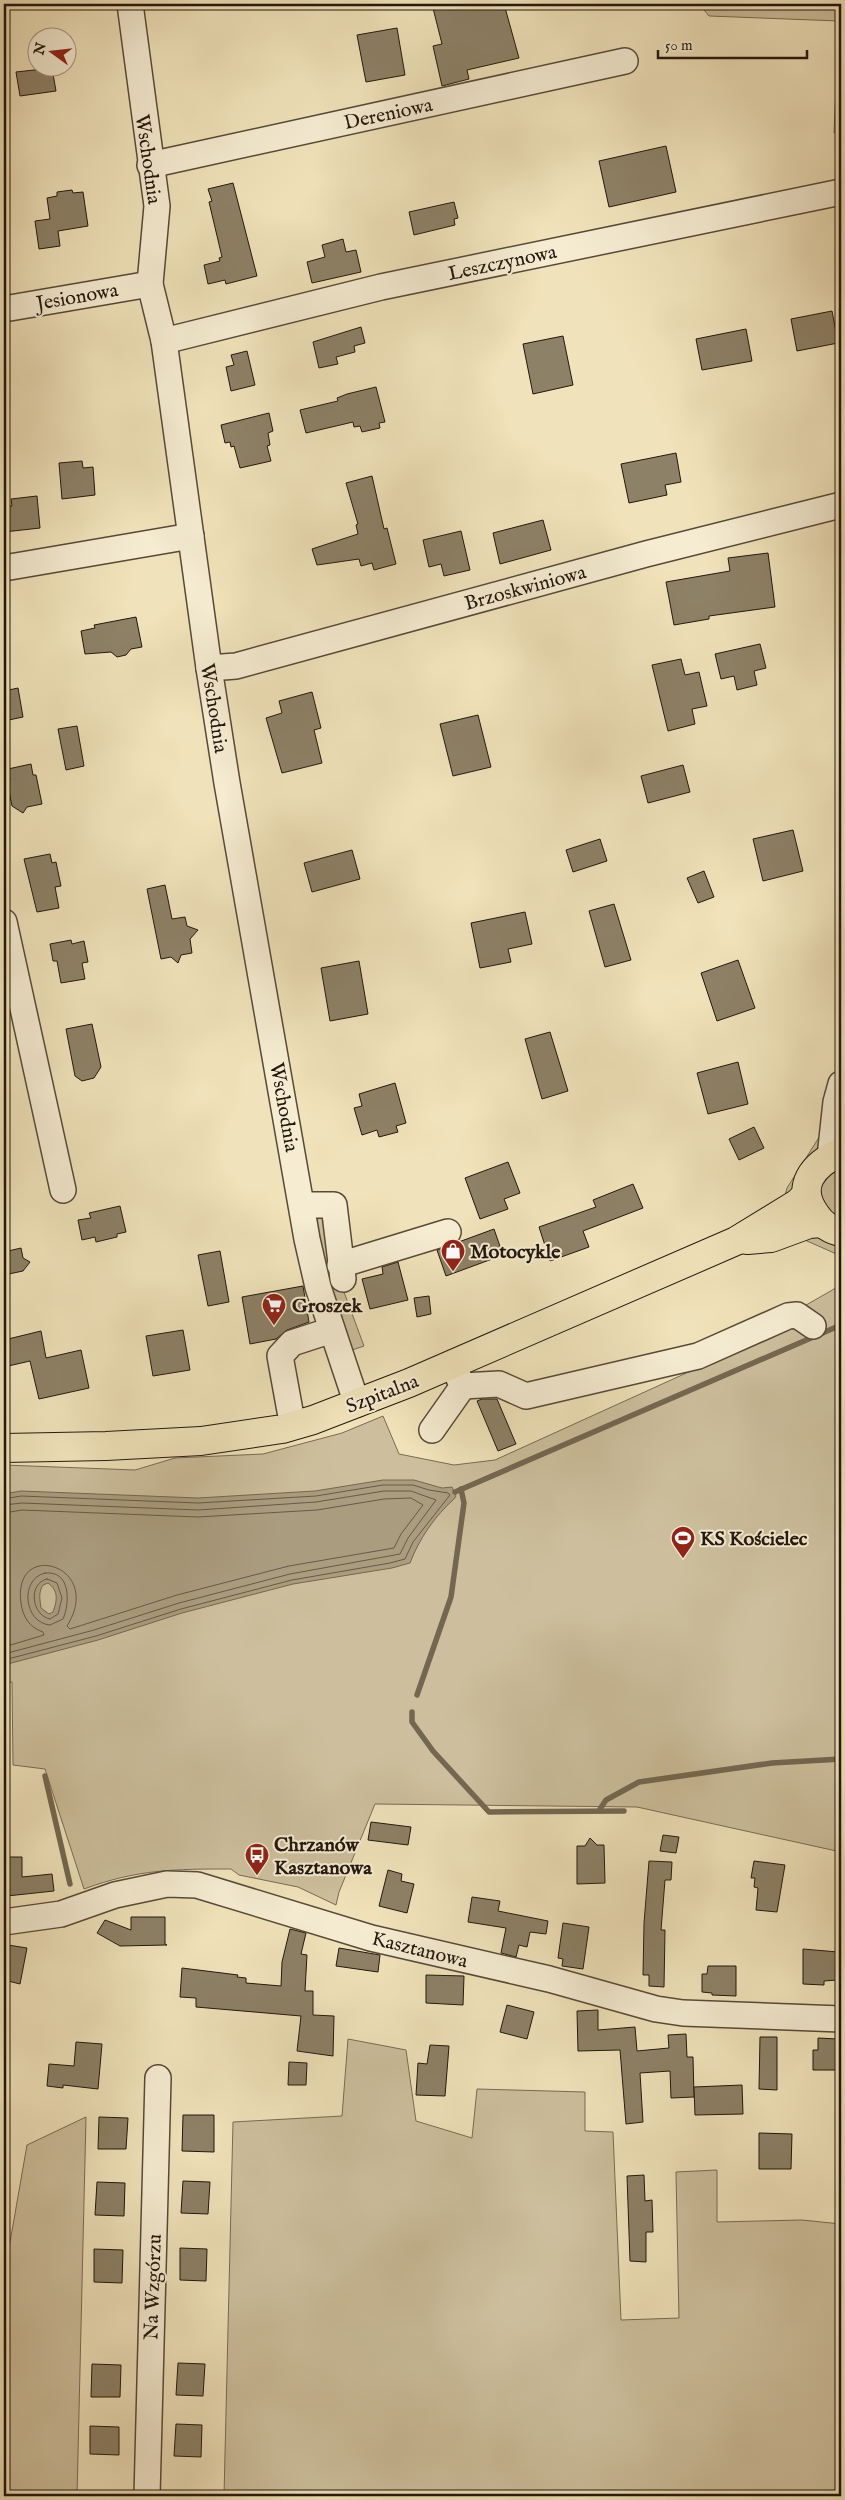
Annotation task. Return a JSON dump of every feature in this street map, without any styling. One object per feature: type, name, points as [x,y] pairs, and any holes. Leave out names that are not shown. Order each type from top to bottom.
[{"type":"main road","points":[[831,1228],[810,1208],[806,1195],[812,1173],[820,1163],[836,1154]]},
{"type":"main road","name":"Szpitalna","points":[[4,1448],[106,1446],[224,1438],[282,1429],[357,1404],[457,1376],[736,1241],[798,1203],[806,1195]]},
{"type":"main road","name":"Szpitalna","points":[[736,1241],[771,1238],[809,1224],[831,1228]]},
{"type":"street","name":"Wschodnia","points":[[130,4],[150,166],[157,206],[150,284],[164,341],[209,668],[302,1205],[318,1287],[357,1404]]},
{"type":"street","name":"Dereniowa","points":[[150,166],[625,61]]},
{"type":"street","name":"Leszczynowa","points":[[164,341],[381,287],[841,192]]},
{"type":"street","name":"Jesionowa","points":[[4,309],[150,284]]},
{"type":"street","name":"Brzoskwiniowa","points":[[209,668],[236,666],[646,554],[841,505]]},
{"type":"street","points":[[4,568],[191,536]]},
{"type":"street","points":[[4,922],[63,1190]]},
{"type":"street","points":[[836,1154],[836,1102],[841,1084]]},
{"type":"street","points":[[302,1205],[334,1205],[341,1272],[448,1232]]},
{"type":"street","points":[[432,1430],[457,1376],[499,1384],[526,1396],[698,1356],[788,1316],[797,1315],[813,1326]]},
{"type":"street","points":[[290,1411],[280,1356],[292,1343],[332,1330]]},
{"type":"street","name":"Kasztanowa","points":[[4,1922],[60,1914],[116,1895],[167,1884],[197,1886],[371,1938],[548,1979],[656,2009],[683,2013],[841,2019]]},
{"type":"street","name":"Na Wzgórzu","points":[[147,2496],[158,2078]]},
{"type":"shaded area","points":[[699,4],[841,4],[841,128],[834,133],[839,21],[709,16]]},
{"type":"shaded area","points":[[823,1131],[822,1144],[791,1193],[784,1199],[787,1188]]},
{"type":"shaded area","points":[[841,1167],[841,1219],[830,1213],[826,1208],[822,1202],[819,1190],[820,1184],[826,1176]]},
{"type":"shaded area","points":[[323,1216],[332,1269],[339,1291],[344,1292],[364,1346],[349,1351],[338,1318],[315,1225],[319,1217]]},
{"type":"shaded area","points":[[815,1235],[841,1246],[841,1256],[798,1237]]},
{"type":"shaded area","points":[[841,1285],[841,1852],[637,1807],[375,1804],[339,1892],[336,1905],[298,1887],[239,1875],[231,1869],[192,1869],[140,1874],[122,1877],[84,1889],[45,1769],[13,1765],[12,1682],[4,1682],[4,1465],[135,1470],[175,1458],[263,1454],[342,1433],[383,1416],[399,1454],[454,1465],[495,1460],[693,1370]]},
{"type":"shaded area","points":[[348,2039],[406,2050],[416,2121],[472,2138],[477,2089],[585,2092],[585,2131],[613,2132],[621,2320],[679,2318],[676,2172],[717,2170],[717,2222],[802,2220],[841,2224],[841,2496],[224,2496],[233,2122],[342,2116]]},
{"type":"shaded area","points":[[86,2117],[77,2496],[4,2496],[4,2247],[9,2248],[27,2145]]},
{"type":"water","points":[[383,1480],[414,1480],[442,1488],[452,1487],[456,1496],[428,1528],[410,1563],[392,1568],[293,1584],[182,1613],[98,1640],[4,1665],[4,1494],[21,1491],[198,1498],[315,1491]],"holes":[[[48,1583],[52,1586],[56,1600],[53,1612],[49,1614],[41,1608],[40,1594],[43,1585]]]},
{"type":"building","points":[[451,4],[504,4],[519,58],[467,70],[469,79],[442,86],[433,46],[442,44],[433,8]]},
{"type":"building","points":[[397,28],[405,75],[366,82],[357,35]]},
{"type":"building","points":[[28,71],[28,78],[54,78],[56,91],[20,96],[16,72]]},
{"type":"building","points":[[666,146],[676,192],[609,207],[599,161]]},
{"type":"building","points":[[233,183],[257,276],[226,284],[225,280],[208,284],[204,265],[220,261],[219,258],[222,257],[209,202],[212,201],[208,189]]},
{"type":"building","points":[[72,190],[73,193],[83,192],[88,226],[58,231],[60,246],[39,249],[35,221],[50,219],[47,198],[57,196],[57,192]]},
{"type":"building","points":[[454,202],[458,218],[454,219],[455,225],[414,235],[409,212]]},
{"type":"building","points":[[343,239],[346,252],[356,250],[361,272],[312,283],[307,262],[325,257],[322,245]]},
{"type":"building","points":[[832,311],[838,343],[797,351],[791,319]]},
{"type":"building","points":[[361,327],[365,343],[354,346],[355,352],[336,357],[338,364],[319,368],[313,342]]},
{"type":"building","points":[[746,329],[752,361],[702,370],[696,339]]},
{"type":"building","points":[[563,336],[573,385],[533,394],[523,344]]},
{"type":"building","points":[[247,351],[255,385],[231,391],[226,367],[234,365],[231,355]]},
{"type":"building","points":[[376,387],[385,422],[379,423],[380,428],[362,432],[360,426],[354,427],[353,422],[306,433],[300,410],[338,401],[337,398],[347,394]]},
{"type":"building","points":[[269,413],[273,431],[268,433],[270,445],[267,446],[271,461],[240,468],[234,446],[231,447],[230,442],[225,443],[221,425]]},
{"type":"building","points":[[676,453],[681,482],[665,485],[667,495],[629,503],[621,464]]},
{"type":"building","points":[[82,461],[83,468],[93,467],[95,495],[62,499],[59,463]]},
{"type":"building","points":[[372,476],[384,529],[387,528],[396,564],[374,570],[372,563],[361,566],[359,559],[317,565],[312,549],[358,534],[356,525],[358,524],[346,483]]},
{"type":"building","points":[[37,496],[40,528],[4,532],[4,507],[12,506],[11,499]]},
{"type":"building","points":[[543,520],[551,550],[500,564],[493,533]]},
{"type":"building","points":[[461,531],[470,570],[444,576],[441,564],[429,567],[423,540]]},
{"type":"building","points":[[768,553],[775,607],[709,616],[709,619],[674,625],[666,582],[730,571],[728,558]]},
{"type":"building","points":[[136,617],[142,647],[131,649],[126,655],[117,657],[111,652],[85,654],[81,631],[95,628],[94,625]]},
{"type":"building","points":[[760,644],[766,668],[754,671],[757,685],[737,690],[734,676],[721,679],[715,654]]},
{"type":"building","points":[[681,659],[685,675],[699,672],[707,706],[692,709],[695,724],[668,731],[652,665]]},
{"type":"building","points":[[18,688],[23,717],[4,721],[4,691]]},
{"type":"building","points":[[312,692],[321,728],[314,730],[322,763],[282,773],[266,718],[282,713],[279,701]]},
{"type":"building","points":[[478,715],[491,767],[453,776],[440,724]]},
{"type":"building","points":[[77,726],[84,766],[66,770],[58,729]]},
{"type":"building","points":[[31,764],[33,775],[36,775],[42,804],[27,807],[23,813],[12,806],[7,780],[10,780],[8,769]]},
{"type":"building","points":[[683,765],[690,792],[648,803],[641,776]]},
{"type":"building","points":[[793,830],[803,871],[763,881],[753,839]]},
{"type":"building","points":[[600,839],[607,861],[573,872],[566,850]]},
{"type":"building","points":[[352,850],[360,879],[312,892],[304,863]]},
{"type":"building","points":[[50,854],[52,863],[56,862],[61,886],[55,887],[59,908],[37,912],[24,859]]},
{"type":"building","points":[[704,871],[714,897],[698,903],[687,878]]},
{"type":"building","points":[[165,885],[172,919],[185,917],[187,926],[198,930],[190,939],[192,953],[181,955],[178,963],[171,957],[161,959],[147,889]]},
{"type":"building","points":[[614,904],[631,960],[605,967],[589,911]]},
{"type":"building","points":[[525,912],[532,944],[508,949],[511,962],[480,968],[471,923]]},
{"type":"building","points":[[71,940],[72,944],[84,941],[88,962],[82,963],[85,979],[61,983],[57,961],[53,961],[50,944]]},
{"type":"building","points":[[738,960],[755,1008],[717,1021],[701,973]]},
{"type":"building","points":[[359,961],[368,1014],[330,1021],[321,968]]},
{"type":"building","points":[[92,1024],[101,1067],[94,1078],[82,1081],[75,1076],[66,1029]]},
{"type":"building","points":[[550,1032],[568,1091],[542,1099],[525,1039]]},
{"type":"building","points":[[738,1062],[748,1104],[708,1114],[697,1073]]},
{"type":"building","points":[[395,1083],[406,1123],[396,1126],[398,1132],[379,1137],[377,1130],[362,1135],[354,1108],[362,1106],[359,1094]]},
{"type":"building","points":[[754,1127],[764,1148],[739,1160],[729,1139]]},
{"type":"building","points":[[508,1162],[520,1193],[504,1199],[508,1209],[480,1219],[465,1178]]},
{"type":"building","points":[[633,1184],[643,1208],[583,1231],[589,1247],[550,1261],[539,1227],[596,1207],[593,1200]]},
{"type":"building","points":[[120,1206],[126,1232],[117,1234],[117,1237],[96,1242],[95,1237],[82,1240],[78,1220],[91,1218],[89,1213]]},
{"type":"building","points":[[494,1229],[503,1255],[446,1276],[437,1250]]},
{"type":"building","points":[[21,1248],[23,1258],[30,1262],[23,1271],[4,1275],[4,1252]]},
{"type":"building","points":[[220,1251],[229,1302],[208,1306],[198,1255]]},
{"type":"building","points":[[398,1262],[408,1300],[370,1309],[362,1279],[383,1274],[382,1267]]},
{"type":"building","points":[[303,1286],[309,1322],[287,1330],[276,1339],[250,1344],[242,1297]]},
{"type":"building","points":[[429,1296],[431,1314],[417,1317],[414,1298]]},
{"type":"building","points":[[183,1330],[190,1370],[153,1376],[146,1336]]},
{"type":"building","points":[[41,1331],[46,1358],[81,1350],[89,1388],[39,1399],[30,1361],[4,1367],[4,1340]]},
{"type":"building","points":[[497,1399],[516,1444],[498,1451],[477,1401]]},
{"type":"building","points":[[371,1822],[411,1827],[408,1845],[368,1840]]},
{"type":"building","points":[[663,1835],[679,1837],[676,1853],[660,1851]]},
{"type":"building","points":[[590,1838],[597,1845],[604,1845],[605,1883],[577,1884],[577,1846],[585,1846]]},
{"type":"building","points":[[7,1857],[22,1857],[22,1877],[52,1874],[54,1891],[7,1896],[7,1892],[4,1892],[4,1870],[7,1870]]},
{"type":"building","points":[[649,1861],[672,1862],[671,1880],[665,1880],[661,1930],[665,1930],[664,1987],[649,1986],[649,1975],[643,1975],[644,1923]]},
{"type":"building","points":[[754,1861],[785,1865],[777,1912],[756,1910],[758,1888],[754,1887],[755,1878],[751,1878]]},
{"type":"building","points":[[388,1870],[402,1874],[401,1881],[414,1884],[407,1913],[379,1906]]},
{"type":"building","points":[[472,1897],[500,1901],[498,1911],[548,1921],[546,1934],[530,1932],[527,1947],[519,1945],[516,1957],[501,1953],[506,1928],[468,1922]]},
{"type":"building","points":[[131,1917],[165,1917],[165,1944],[167,1945],[120,1946],[97,1933],[105,1920],[131,1930]]},
{"type":"building","points":[[563,1923],[589,1927],[583,1969],[562,1966],[563,1959],[558,1958]]},
{"type":"building","points":[[290,1929],[306,1933],[301,1954],[307,1955],[305,1991],[313,1991],[313,2015],[334,2016],[333,2056],[297,2051],[301,2016],[196,2007],[196,1998],[180,1997],[182,1968],[238,1975],[237,1977],[246,1978],[246,1983],[281,1986],[282,1962]]},
{"type":"building","points":[[8,1945],[27,1948],[20,1984],[4,1980],[4,1955],[6,1956]]},
{"type":"building","points":[[339,1948],[380,1955],[378,1972],[336,1966]]},
{"type":"building","points":[[803,1949],[838,1952],[837,1980],[824,1981],[824,1985],[803,1984]]},
{"type":"building","points":[[708,1966],[736,1966],[736,1996],[712,1995],[712,1993],[702,1992],[702,1974],[707,1974]]},
{"type":"building","points":[[426,1975],[464,1976],[463,2005],[426,2003]]},
{"type":"building","points":[[507,2005],[534,2012],[527,2039],[500,2032]]},
{"type":"building","points":[[598,2010],[598,2030],[635,2027],[637,2051],[669,2048],[668,2035],[686,2034],[687,2057],[693,2057],[694,2097],[671,2098],[670,2071],[640,2073],[643,2122],[626,2124],[620,2050],[578,2051],[577,2011]]},
{"type":"building","points":[[760,2037],[777,2037],[777,2090],[759,2089]]},
{"type":"building","points":[[818,2038],[837,2039],[836,2070],[813,2070],[813,2050],[818,2050]]},
{"type":"building","points":[[76,2042],[102,2044],[98,2089],[63,2085],[63,2088],[47,2086],[49,2064],[74,2066]]},
{"type":"building","points":[[430,2045],[449,2046],[445,2096],[416,2095],[418,2063],[427,2064]]},
{"type":"building","points":[[289,2062],[307,2063],[306,2085],[288,2085]]},
{"type":"building","points":[[742,2085],[743,2114],[695,2115],[694,2087]]},
{"type":"building","points":[[183,2115],[214,2115],[214,2152],[182,2151]]},
{"type":"building","points":[[99,2117],[128,2118],[126,2149],[98,2149]]},
{"type":"building","points":[[759,2133],[792,2134],[791,2169],[759,2169]]},
{"type":"building","points":[[644,2175],[645,2201],[652,2200],[653,2232],[646,2232],[646,2262],[630,2261],[627,2176]]},
{"type":"building","points":[[183,2181],[210,2182],[208,2214],[181,2213]]},
{"type":"building","points":[[97,2182],[125,2183],[124,2216],[95,2215]]},
{"type":"building","points":[[180,2248],[207,2249],[206,2281],[180,2280]]},
{"type":"building","points":[[94,2249],[123,2250],[122,2283],[94,2282]]},
{"type":"building","points":[[178,2363],[205,2364],[203,2396],[176,2395]]},
{"type":"building","points":[[92,2364],[121,2365],[120,2397],[91,2397]]},
{"type":"building","points":[[176,2424],[202,2425],[201,2457],[174,2456]]},
{"type":"building","points":[[90,2426],[119,2427],[119,2455],[90,2454]]},
{"type":"waterway","points":[[455,1492],[841,1325]]},
{"type":"waterway","points":[[417,1695],[451,1597],[464,1503],[461,1489]]},
{"type":"waterway","points":[[412,1712],[412,1722],[433,1751],[489,1812],[624,1811]]},
{"type":"waterway","points":[[600,1809],[606,1800],[639,1782],[772,1763],[841,1759]]},
{"type":"waterway","points":[[45,1776],[70,1884]]},
{"type":"place","name":"Motocykle","points":[[453,1272]]},
{"type":"place","name":"Groszek","points":[[274,1326]]},
{"type":"place","name":"KS Kościelec","points":[[683,1559]]},
{"type":"place","name":"Chrzanów Kasztanowa","points":[[257,1876]]}]
